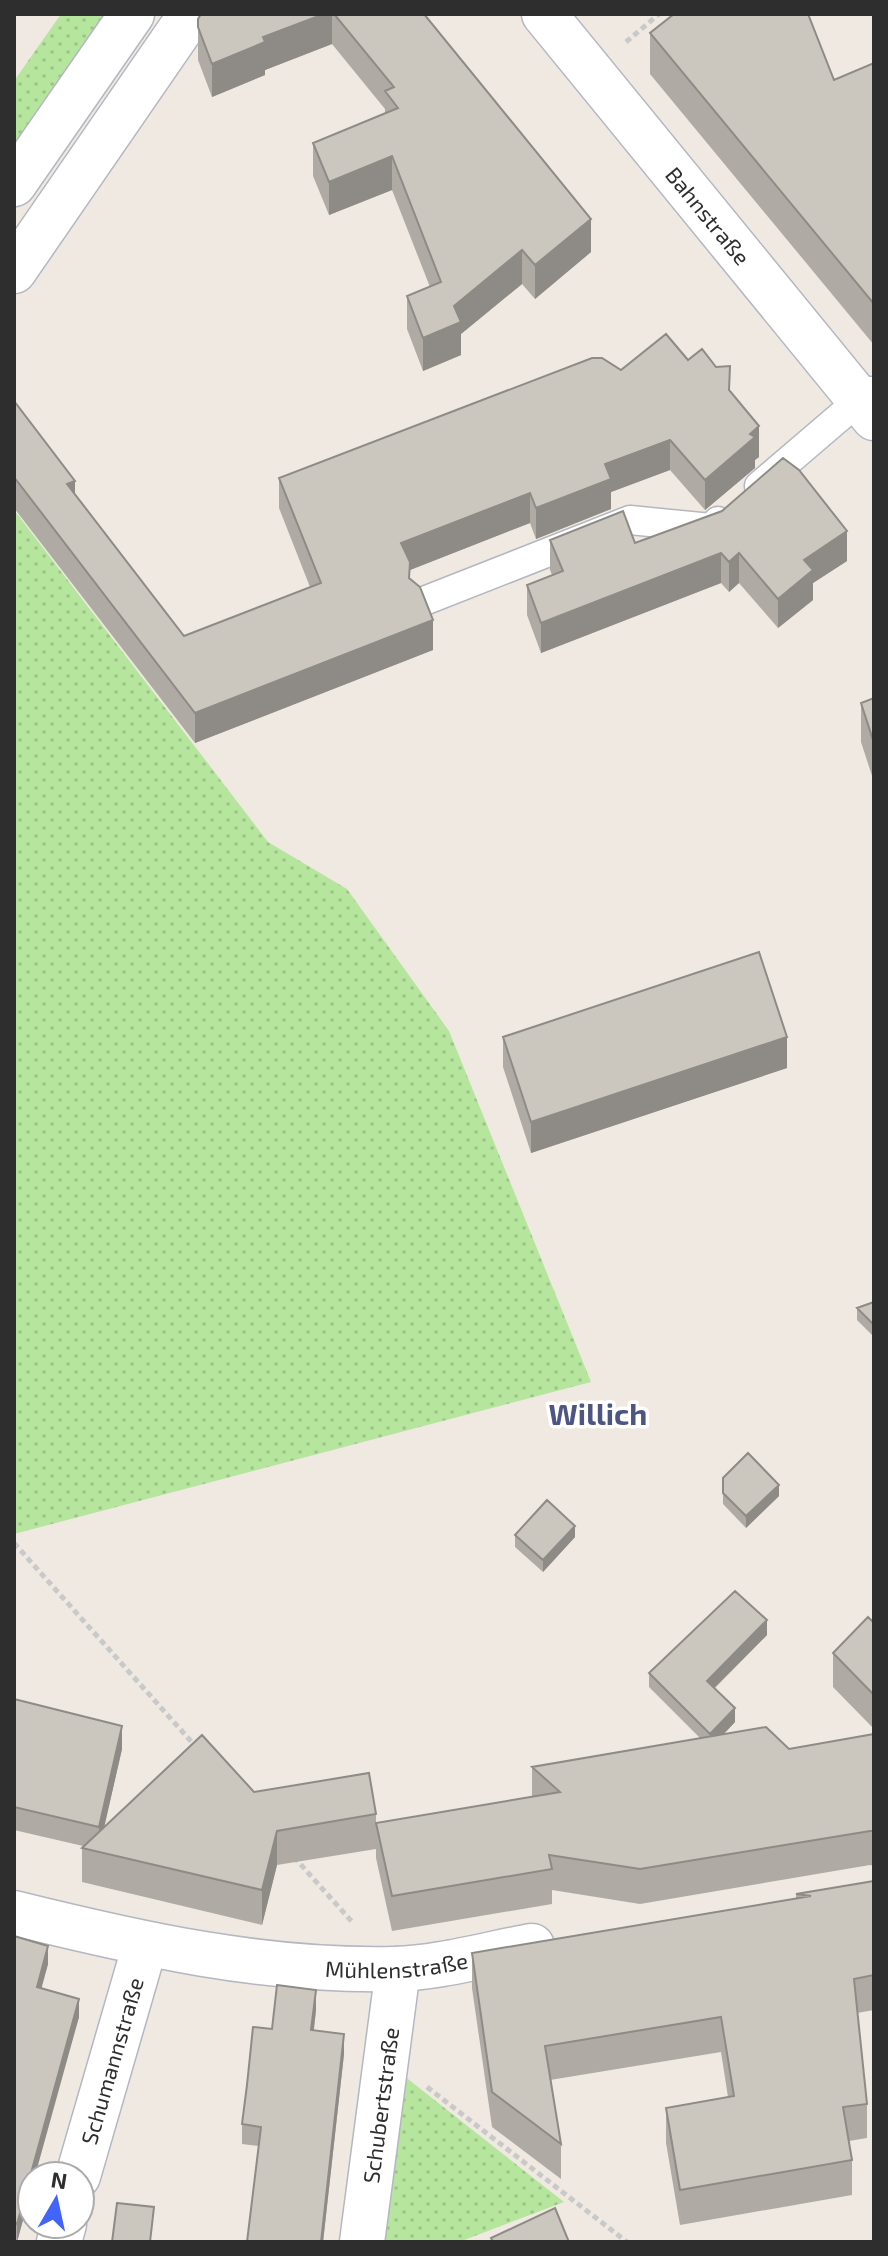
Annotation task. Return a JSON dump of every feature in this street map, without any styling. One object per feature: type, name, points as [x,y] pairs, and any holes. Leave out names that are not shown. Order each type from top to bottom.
[{"type":"street","points":[[14,184],[132,14]]},
{"type":"street","points":[[14,271],[191,14]]},
{"type":"street","name":"Bahnstraße","points":[[544,14],[869,402]]},
{"type":"street","name":"Mühlenstraße","points":[[14,1913],[145,1945],[294,1967],[395,1969],[567,1941]]},
{"type":"street","name":"Schumannstraße","points":[[83,2160],[145,1945]]},
{"type":"street","name":"Schubertstraße","points":[[362,2242],[395,1969]]},
{"type":"lane","points":[[424,601],[630,520],[711,528],[869,402]]},
{"type":"path","points":[[14,1543],[203,1754]]},
{"type":"path","points":[[287,1848],[395,1969]]},
{"type":"path","points":[[385,2055],[627,2242]]},
{"type":"green space","points":[[61,14],[109,14],[14,149],[14,81]]},
{"type":"green space","points":[[14,510],[268,842],[347,889],[449,1031],[591,1382],[14,1534]]},
{"type":"green space","points":[[399,2072],[564,2202],[459,2242],[379,2242]]},
{"type":"building","points":[[201,14],[324,14],[263,37],[265,42],[212,64],[198,27]]},
{"type":"building","points":[[334,14],[424,14],[591,219],[535,265],[522,250],[454,306],[461,322],[423,338],[407,296],[441,282],[392,156],[329,182],[313,143],[398,108],[385,91],[394,87]]},
{"type":"building","points":[[674,14],[808,14],[834,80],[874,63],[874,304],[650,33]]},
{"type":"building","points":[[666,334],[688,360],[702,349],[716,367],[730,366],[729,390],[759,426],[750,434],[755,437],[705,480],[670,440],[605,464],[611,479],[536,508],[530,493],[401,543],[410,562],[409,578],[420,587],[433,620],[195,713],[14,477],[14,401],[75,481],[67,484],[184,636],[321,583],[279,478],[592,358],[602,358],[621,370]]},
{"type":"building","points":[[783,458],[799,470],[847,531],[804,560],[813,570],[778,599],[739,553],[729,562],[721,553],[541,623],[527,585],[563,571],[550,540],[623,511],[635,543],[722,511]]},
{"type":"building","points":[[874,698],[874,743],[861,703]]},
{"type":"building","points":[[759,952],[787,1037],[531,1122],[503,1037]]},
{"type":"building","points":[[874,1302],[874,1325],[857,1308]]},
{"type":"building","points":[[748,1453],[779,1485],[746,1516],[723,1493],[723,1478]]},
{"type":"building","points":[[547,1500],[575,1526],[543,1560],[515,1535]]},
{"type":"building","points":[[735,1591],[767,1620],[707,1681],[735,1708],[710,1734],[649,1673]]},
{"type":"building","points":[[868,1617],[874,1623],[874,1695],[833,1653]]},
{"type":"building","points":[[14,1699],[122,1726],[99,1827],[14,1807]]},
{"type":"building","points":[[766,1727],[789,1749],[874,1734],[874,1831],[640,1869],[549,1855],[552,1869],[392,1896],[376,1823],[560,1792],[532,1767]]},
{"type":"building","points":[[202,1735],[254,1792],[369,1773],[376,1814],[277,1831],[262,1890],[82,1848]]},
{"type":"building","points":[[874,1881],[874,1975],[854,1979],[867,2104],[843,2107],[852,2160],[680,2190],[666,2108],[734,2096],[721,2017],[545,2046],[561,2144],[492,2092],[472,1953],[811,1896],[796,1894]]},
{"type":"building","points":[[14,1936],[48,1946],[37,1987],[79,1999],[35,2160],[16,2160],[14,2223]]},
{"type":"building","points":[[277,1985],[316,1990],[311,2030],[344,2034],[321,2242],[247,2242],[261,2127],[242,2124],[253,2027],[272,2029]]},
{"type":"building","points":[[117,2203],[154,2207],[150,2242],[112,2242]]},
{"type":"building","points":[[555,2208],[569,2242],[493,2242],[491,2238]]},
{"type":"district","name":"Willich","points":[[598,1413]]}]
